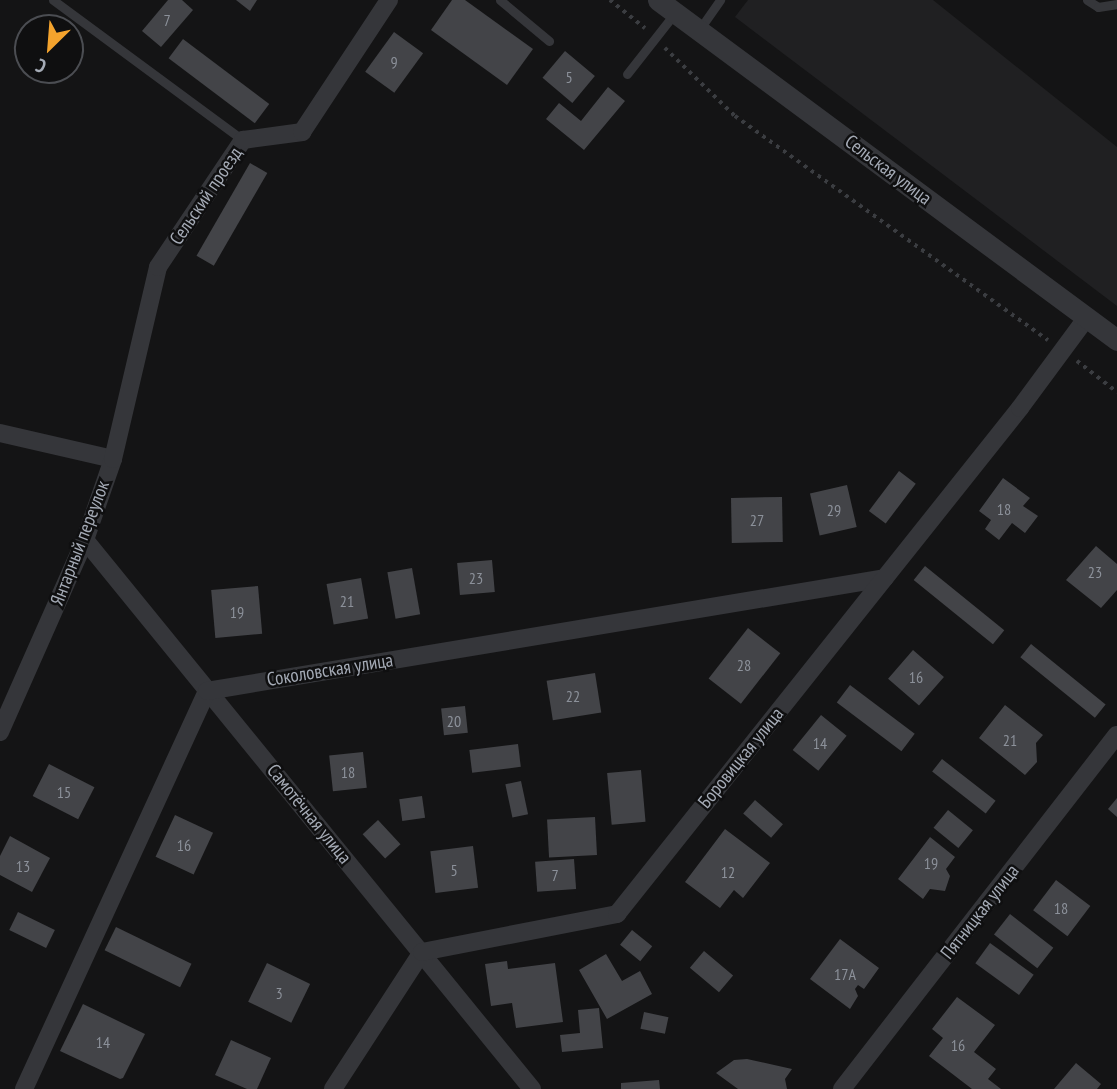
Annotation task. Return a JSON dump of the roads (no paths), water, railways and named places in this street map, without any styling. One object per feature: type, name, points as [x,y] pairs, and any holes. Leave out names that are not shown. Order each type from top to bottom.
[{"type":"street","name":"Сельский проезд","points":[[113,458],[158,267],[243,140],[302,132],[389,0]]},
{"type":"street","name":"Сельская улица","points":[[667,6],[1117,340]]},
{"type":"street","name":"Боровицкая улица","points":[[422,952],[617,914],[885,578],[1087,317]]},
{"type":"street","name":"Янтарный переулок","points":[[0,433],[113,458],[85,540],[0,732]]},
{"type":"street","name":"Самотёчная улица","points":[[85,540],[531,1089]]},
{"type":"street","name":"Соколовская улица","points":[[207,691],[885,578]]},
{"type":"street","points":[[24,1089],[207,691]]},
{"type":"street","name":"Пятницкая улица","points":[[842,1089],[1117,735]]},
{"type":"street","points":[[333,1089],[422,952]]},
{"type":"lane","points":[[53,0],[243,140]]},
{"type":"lane","points":[[500,0],[549,40]]},
{"type":"lane","points":[[699,30],[719,0]]},
{"type":"lane","points":[[1087,0],[1098,7],[1117,4]]},
{"type":"lane","points":[[627,74],[655,38],[667,6]]}]
